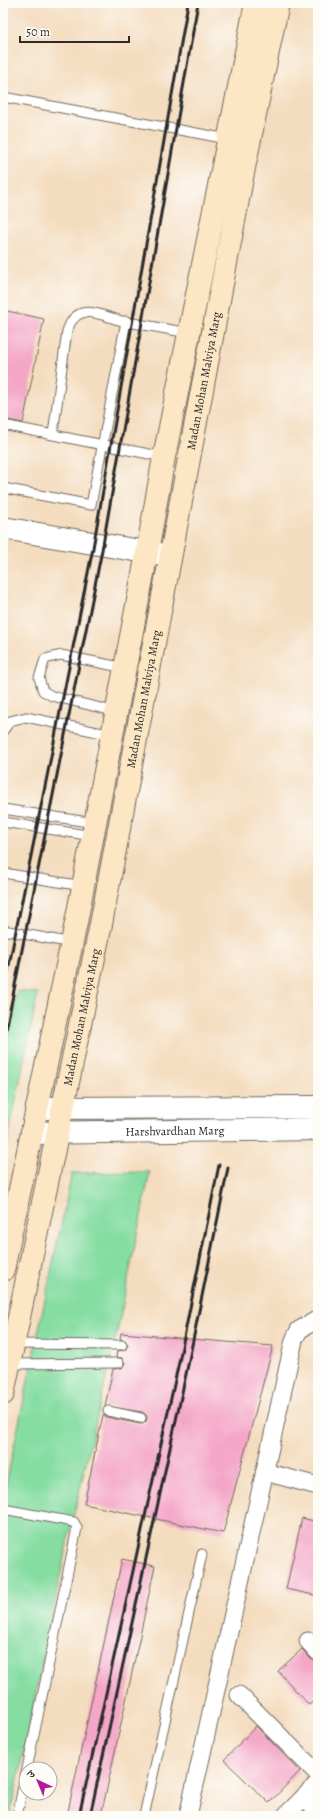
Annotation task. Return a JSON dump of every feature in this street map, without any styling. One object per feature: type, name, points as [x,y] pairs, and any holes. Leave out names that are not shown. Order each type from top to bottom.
[{"type":"main road","name":"Madan Mohan Malviya Marg","points":[[3,1270],[72,943],[148,553],[164,457],[256,3]]},
{"type":"main road","name":"Madan Mohan Malviya Marg","points":[[3,1394],[101,924],[244,168],[278,3]]},
{"type":"street","points":[[3,528],[170,556]]},
{"type":"street","name":"Harshvardhan Marg","points":[[37,1108],[318,1107]]},
{"type":"street","name":"Harshvardhan Marg","points":[[32,1133],[318,1130]]},
{"type":"street","points":[[188,1816],[294,1340],[300,1330],[318,1319]]},
{"type":"street","points":[[265,1472],[318,1486]]},
{"type":"street","points":[[239,1695],[318,1774]]},
{"type":"street","points":[[285,1816],[318,1783]]},
{"type":"street","points":[[304,1797],[318,1811]]},
{"type":"lane","points":[[3,97],[228,139]]},
{"type":"lane","points":[[53,434],[67,331],[69,323],[75,316],[84,313],[94,313],[126,321],[189,333]]},
{"type":"lane","points":[[3,488],[91,505],[104,444],[126,321]]},
{"type":"lane","points":[[3,425],[164,457]]},
{"type":"lane","points":[[117,712],[52,696],[43,691],[39,678],[45,659],[61,655],[125,668]]},
{"type":"lane","points":[[3,731],[10,721],[26,717],[112,735]]},
{"type":"lane","points":[[3,809],[94,830]]},
{"type":"lane","points":[[3,822],[94,830]]},
{"type":"lane","points":[[3,873],[83,886]]},
{"type":"lane","points":[[3,930],[72,943]]},
{"type":"lane","points":[[11,1354],[122,1345]]},
{"type":"lane","points":[[11,1354],[119,1363]]},
{"type":"lane","points":[[108,1412],[141,1418]]},
{"type":"lane","points":[[3,1509],[74,1522],[77,1528],[29,1761]]},
{"type":"lane","points":[[144,1816],[202,1554]]},
{"type":"lane","points":[[17,1816],[20,1801]]},
{"type":"green space","points":[[17,991],[38,993],[3,1163],[3,1065]]},
{"type":"green space","points":[[150,1172],[119,1323],[66,1548],[21,1761],[18,1761],[18,1778],[10,1816],[3,1816],[3,1498],[72,1173]]},
{"type":"building","points":[[3,310],[44,319],[23,423],[3,419]]},
{"type":"building","points":[[121,1333],[273,1346],[223,1533],[84,1504],[103,1415],[140,1424],[143,1424],[147,1420],[147,1416],[142,1412],[105,1406],[113,1369],[122,1368],[125,1363],[122,1358],[116,1357],[117,1351],[125,1350],[128,1345],[125,1340],[120,1339]]},
{"type":"building","points":[[302,1518],[318,1522],[318,1596],[286,1589]]},
{"type":"building","points":[[122,1559],[155,1566],[101,1816],[67,1816]]},
{"type":"building","points":[[302,1649],[311,1659],[318,1662],[318,1697],[309,1705],[278,1671]]},
{"type":"building","points":[[256,1726],[300,1771],[269,1803],[224,1760]]},
{"type":"railway","points":[[3,995],[93,548],[188,3]]},
{"type":"railway","points":[[3,1045],[102,550],[198,3]]},
{"type":"railway","points":[[79,1816],[179,1362],[219,1165]]},
{"type":"railway","points":[[90,1816],[188,1365],[228,1168]]}]
